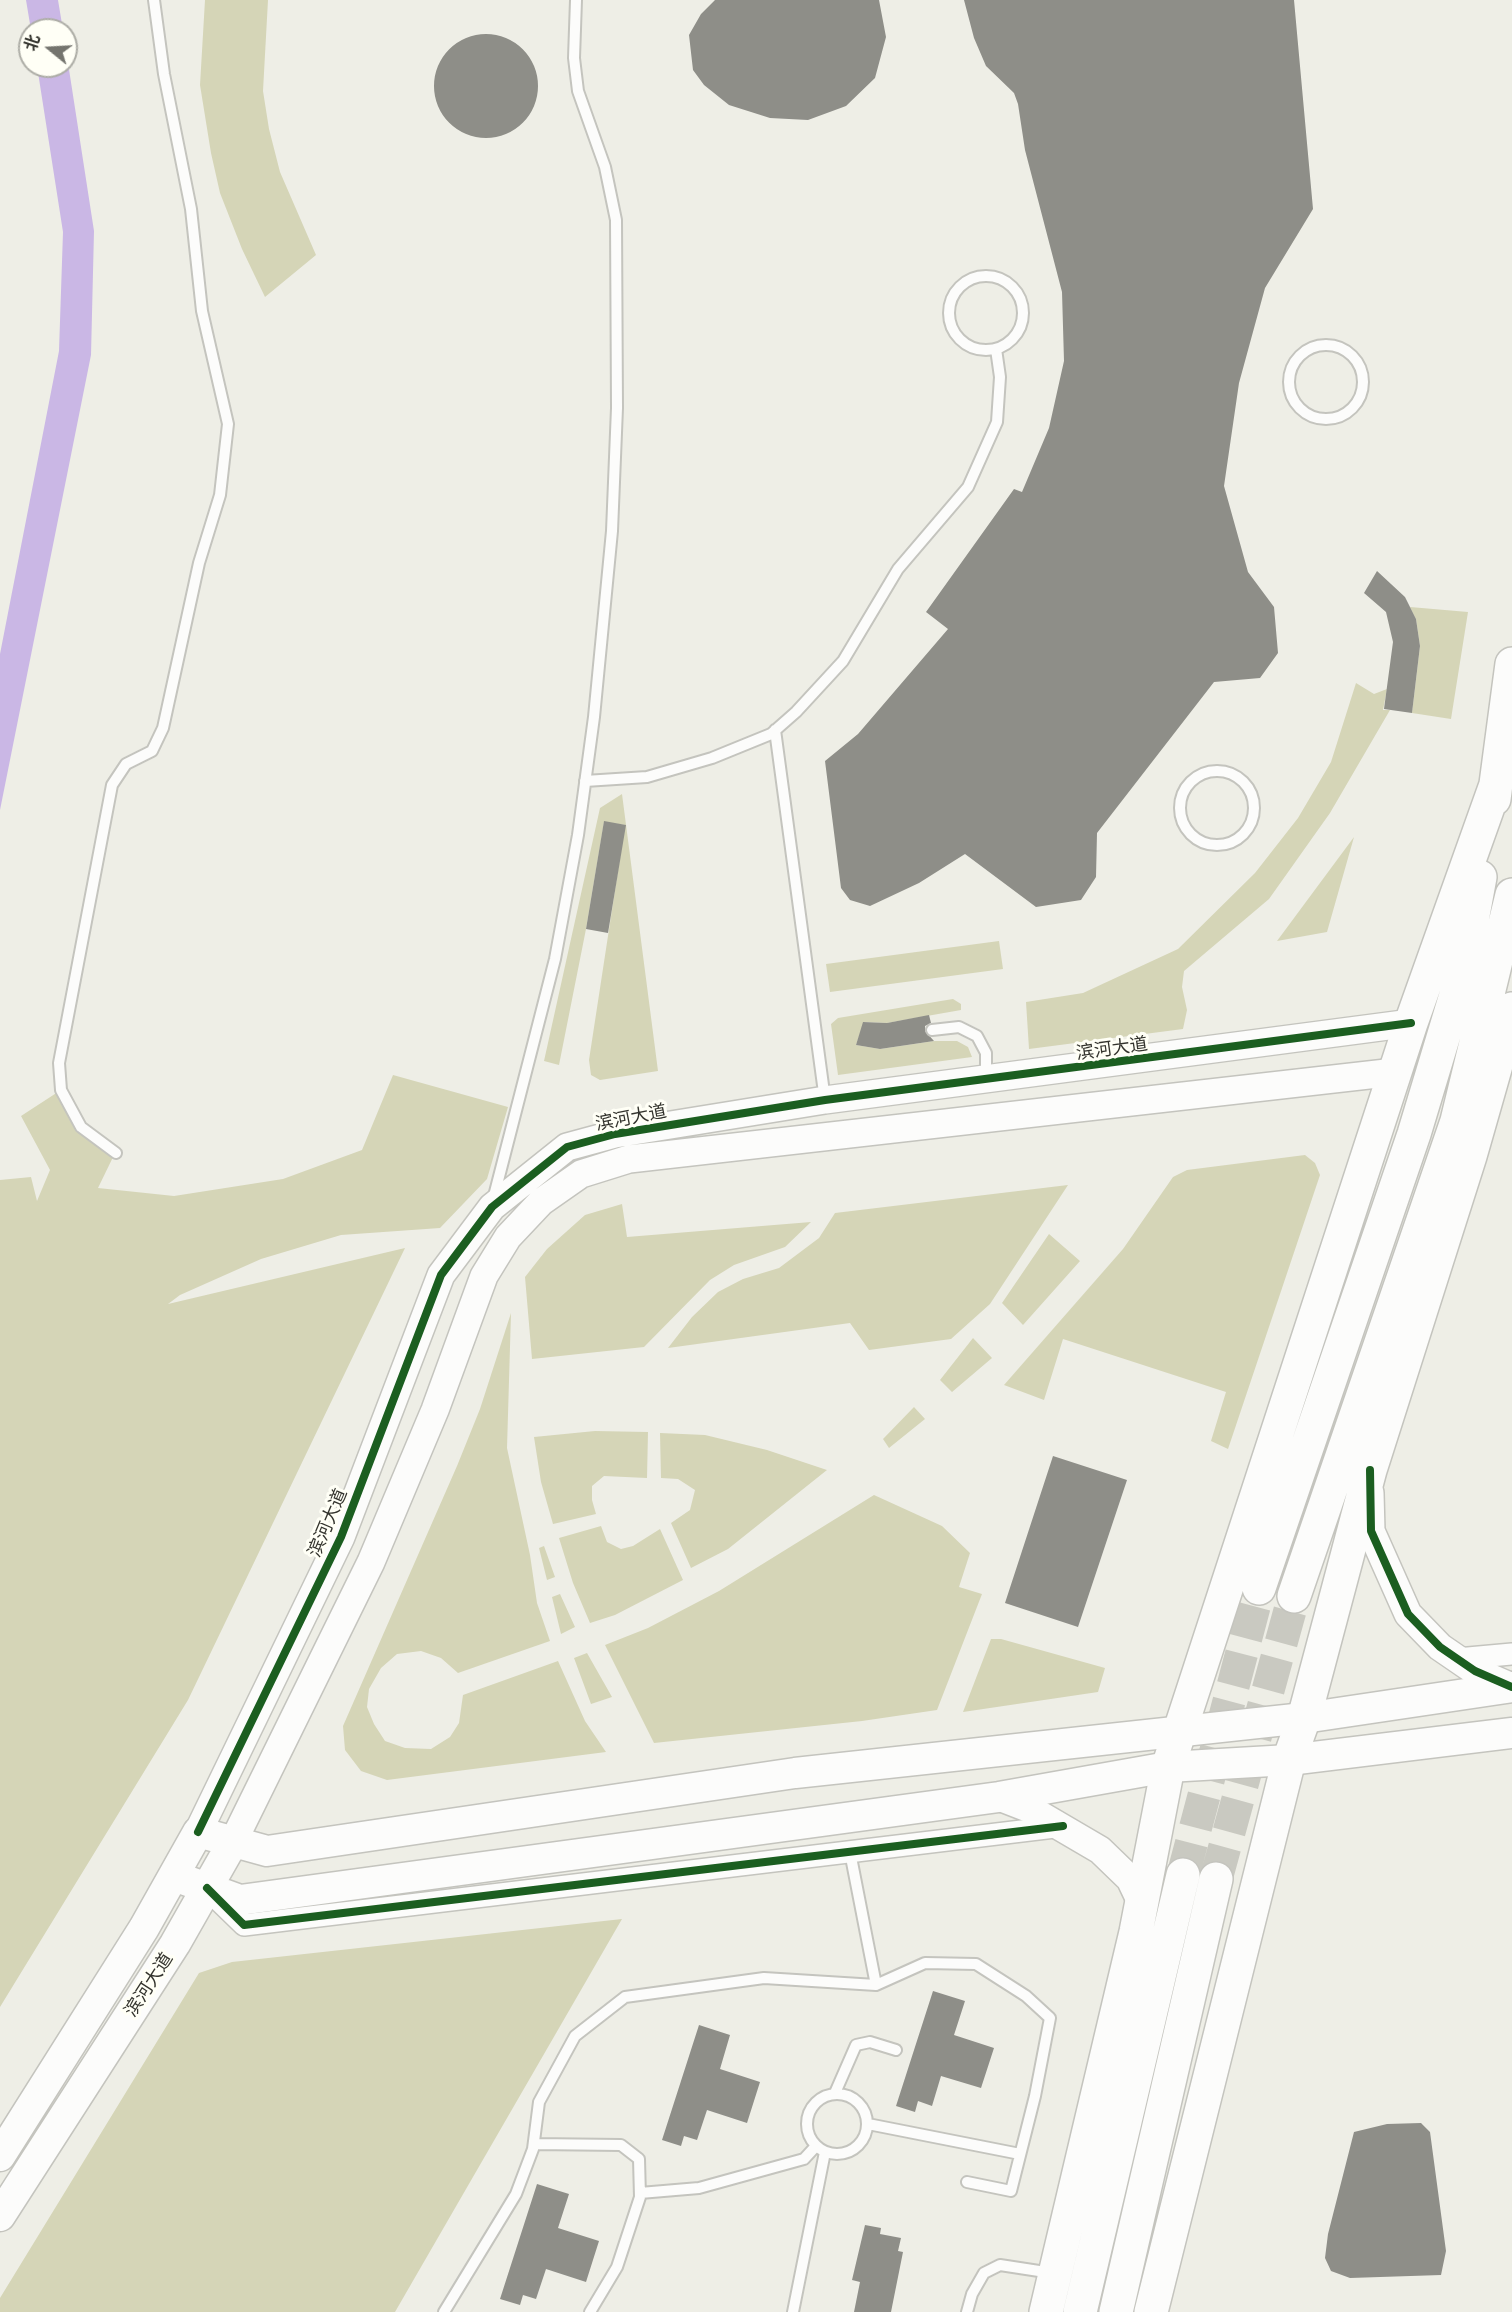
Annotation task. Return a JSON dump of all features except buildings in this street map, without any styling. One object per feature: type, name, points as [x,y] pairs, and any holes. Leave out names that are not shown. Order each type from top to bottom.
[{"type":"main road","points":[[1259,1588],[1410,1145],[1462,975],[1498,779],[1512,664]]},
{"type":"main road","points":[[1046,2312],[1136,1932],[1168,1767],[1411,1023],[1498,779]]},
{"type":"main road","points":[[1294,1596],[1457,1121],[1512,895]]},
{"type":"main road","points":[[1151,2312],[1289,1761],[1304,1718],[1370,1470],[1470,1156],[1512,1009]]},
{"type":"main road","points":[[198,1832],[267,1851],[795,1773],[1304,1718],[1512,1687]]},
{"type":"main road","points":[[174,1876],[240,1900],[999,1797],[1168,1767],[1289,1761],[1512,1733]]},
{"type":"main road","name":"滨河大道","points":[[0,2156],[174,1876],[198,1832]]},
{"type":"main road","name":"滨河大道","points":[[0,2216],[175,1944],[233,1842]]},
{"type":"main road","points":[[1080,2312],[1183,1875]]},
{"type":"main road","points":[[1116,2312],[1216,1879]]},
{"type":"street","name":"滨河大道","points":[[198,1832],[341,1537],[441,1275],[492,1207],[567,1147],[615,1134],[825,1100],[986,1081],[1411,1023]]},
{"type":"street","name":"滨河大道","points":[[233,1842],[371,1562],[435,1410],[483,1276],[514,1230],[541,1202],[581,1174],[629,1159],[1395,1072]]},
{"type":"street","points":[[1370,1470],[1371,1531],[1408,1614],[1440,1647],[1457,1659],[1475,1671],[1512,1687]]},
{"type":"street","points":[[1457,1659],[1512,1654]]},
{"type":"street","points":[[999,1797],[1063,1826],[1100,1850],[1130,1879],[1140,1900],[1136,1932]]},
{"type":"street","points":[[207,1888],[244,1925],[1063,1826]]},
{"type":"lane","points":[[116,1153],[81,1127],[61,1090],[59,1063],[112,785],[126,764],[152,751],[163,728],[199,563],[220,495],[228,424],[202,311],[191,210],[164,74],[154,0]]},
{"type":"lane","points":[[492,1207],[555,959],[585,781],[612,531],[618,303],[616,220],[605,167],[578,91],[574,58],[576,0]]},
{"type":"lane","points":[[981,275],[994,276],[1006,281],[1015,289],[1021,300],[1023,313],[1015,335],[996,349],[984,350],[967,344],[954,332],[949,321],[952,297],[969,279],[981,275]]},
{"type":"lane","points":[[1335,345],[1346,350],[1359,364],[1364,382],[1362,394],[1347,413],[1324,419],[1313,417],[1294,401],[1289,378],[1300,356],[1310,348],[1335,345]]},
{"type":"lane","points":[[585,781],[647,777],[712,758],[775,730],[843,661],[898,569],[968,486],[997,422],[1000,377],[996,349]]},
{"type":"lane","points":[[775,730],[825,1100]]},
{"type":"lane","points":[[1225,771],[1237,776],[1246,785],[1255,808],[1252,820],[1238,839],[1215,845],[1203,843],[1185,828],[1180,804],[1183,792],[1190,782],[1201,774],[1225,771]]},
{"type":"lane","points":[[932,1030],[959,1027],[977,1036],[986,1053],[986,1081]]},
{"type":"lane","points":[[850,1852],[876,1985]]},
{"type":"lane","points":[[444,2312],[516,2194],[534,2144],[539,2102],[575,2036],[625,1996],[764,1978],[876,1985],[925,1963],[976,1964],[1026,1996],[1050,2018],[1011,2191],[967,2182]]},
{"type":"lane","points":[[835,2093],[856,2045],[870,2042],[896,2050]]},
{"type":"lane","points":[[835,2093],[845,2094],[862,2105],[868,2124],[862,2143],[854,2149],[835,2154],[820,2149],[807,2128],[807,2118],[817,2101],[835,2093]]},
{"type":"lane","points":[[868,2124],[1020,2154]]},
{"type":"lane","points":[[534,2144],[621,2145],[639,2159],[640,2193],[617,2267],[590,2312]]},
{"type":"lane","points":[[640,2193],[699,2188],[804,2159],[820,2149]]},
{"type":"lane","points":[[793,2312],[820,2149]]},
{"type":"lane","points":[[967,2312],[972,2294],[984,2272],[1000,2265],[1055,2274]]},
{"type":"green space","points":[[205,0],[268,0],[263,91],[269,129],[280,172],[316,255],[265,297],[242,249],[220,193],[211,153],[200,85]]},
{"type":"green space","points":[[1410,607],[1468,612],[1451,719],[1412,713],[1420,646],[1416,619]]},
{"type":"green space","points":[[1356,683],[1374,694],[1387,689],[1383,710],[1390,710],[1330,813],[1269,899],[1184,971],[1182,987],[1187,1010],[1183,1029],[1029,1049],[1026,1002],[1083,993],[1178,949],[1255,873],[1298,818],[1331,762]]},
{"type":"green space","points":[[622,794],[658,1071],[600,1080],[591,1075],[589,1060],[625,825],[604,822],[559,1065],[544,1061],[600,808]]},
{"type":"green space","points":[[1354,837],[1327,932],[1277,941]]},
{"type":"green space","points":[[999,941],[1003,969],[830,992],[826,964]]},
{"type":"green space","points":[[953,999],[961,1004],[961,1010],[887,1023],[864,1022],[856,1045],[880,1049],[934,1041],[957,1041],[968,1047],[972,1057],[838,1075],[831,1024],[838,1018]]},
{"type":"green space","points":[[393,1075],[508,1107],[487,1179],[440,1228],[341,1235],[261,1259],[180,1295],[168,1304],[405,1248],[188,1700],[0,2007],[0,1180],[31,1177],[37,1201],[50,1170],[21,1116],[61,1090],[81,1127],[115,1153],[98,1188],[174,1196],[283,1179],[362,1150]]},
{"type":"green space","points":[[1305,1155],[1315,1163],[1320,1175],[1228,1449],[1211,1441],[1226,1392],[1063,1339],[1044,1400],[1004,1385],[1123,1249],[1173,1177],[1187,1170]]},
{"type":"green space","points":[[1068,1185],[990,1304],[951,1339],[869,1350],[850,1323],[668,1348],[692,1317],[718,1292],[743,1279],[779,1268],[819,1238],[835,1213]]},
{"type":"green space","points":[[622,1204],[627,1237],[811,1222],[785,1247],[734,1265],[710,1280],[644,1347],[532,1359],[525,1277],[547,1249],[585,1215]]},
{"type":"green space","points":[[1049,1234],[1080,1261],[1023,1325],[1002,1303]]},
{"type":"green space","points":[[511,1313],[507,1448],[530,1555],[537,1603],[550,1641],[458,1673],[441,1658],[421,1651],[397,1654],[381,1668],[369,1689],[367,1707],[385,1741],[405,1748],[431,1749],[450,1737],[459,1723],[463,1695],[558,1661],[585,1721],[606,1752],[387,1780],[361,1771],[345,1750],[343,1726],[457,1466],[480,1409]]},
{"type":"green space","points":[[973,1338],[992,1358],[952,1392],[940,1380]]},
{"type":"green space","points":[[914,1407],[925,1419],[889,1448],[883,1439]]},
{"type":"green space","points":[[595,1431],[648,1432],[647,1478],[604,1476],[592,1486],[592,1500],[596,1514],[553,1524],[541,1482],[534,1437]]},
{"type":"green space","points":[[660,1433],[705,1435],[767,1450],[827,1470],[728,1549],[691,1568],[671,1523],[690,1510],[695,1490],[678,1479],[661,1478]]},
{"type":"green space","points":[[874,1495],[942,1526],[970,1553],[959,1587],[982,1594],[937,1710],[862,1721],[654,1743],[605,1645],[648,1628],[719,1591]]},
{"type":"green space","points":[[601,1526],[607,1542],[621,1549],[633,1546],[660,1529],[683,1580],[615,1615],[590,1623],[573,1583],[559,1538]]},
{"type":"green space","points":[[544,1546],[555,1577],[547,1580],[539,1548]]},
{"type":"green space","points":[[560,1594],[575,1627],[561,1634],[552,1597]]},
{"type":"green space","points":[[991,1639],[1001,1639],[1105,1668],[1098,1692],[963,1712]]},
{"type":"green space","points":[[587,1653],[612,1697],[591,1704],[574,1658]]},
{"type":"green space","points":[[622,1919],[395,2312],[0,2312],[0,2298],[199,1973],[232,1962]]},
{"type":"shaded area","points":[[26,0],[58,0],[61,18],[29,18]]},
{"type":"shaded area","points":[[39,78],[70,78],[94,231],[91,355],[0,810],[0,654],[59,351],[63,232]]},
{"type":"tunnel","points":[[1183,1875],[1259,1588]]},
{"type":"tunnel","points":[[1216,1879],[1294,1596]]},
{"type":"cycle path","points":[[198,1832],[341,1537],[441,1275],[492,1207],[567,1147],[615,1134],[825,1100],[1411,1023]]},
{"type":"cycle path","points":[[1370,1470],[1371,1531],[1408,1614],[1440,1647],[1475,1671],[1512,1687]]},
{"type":"cycle path","points":[[207,1888],[244,1925],[1063,1826]]}]
